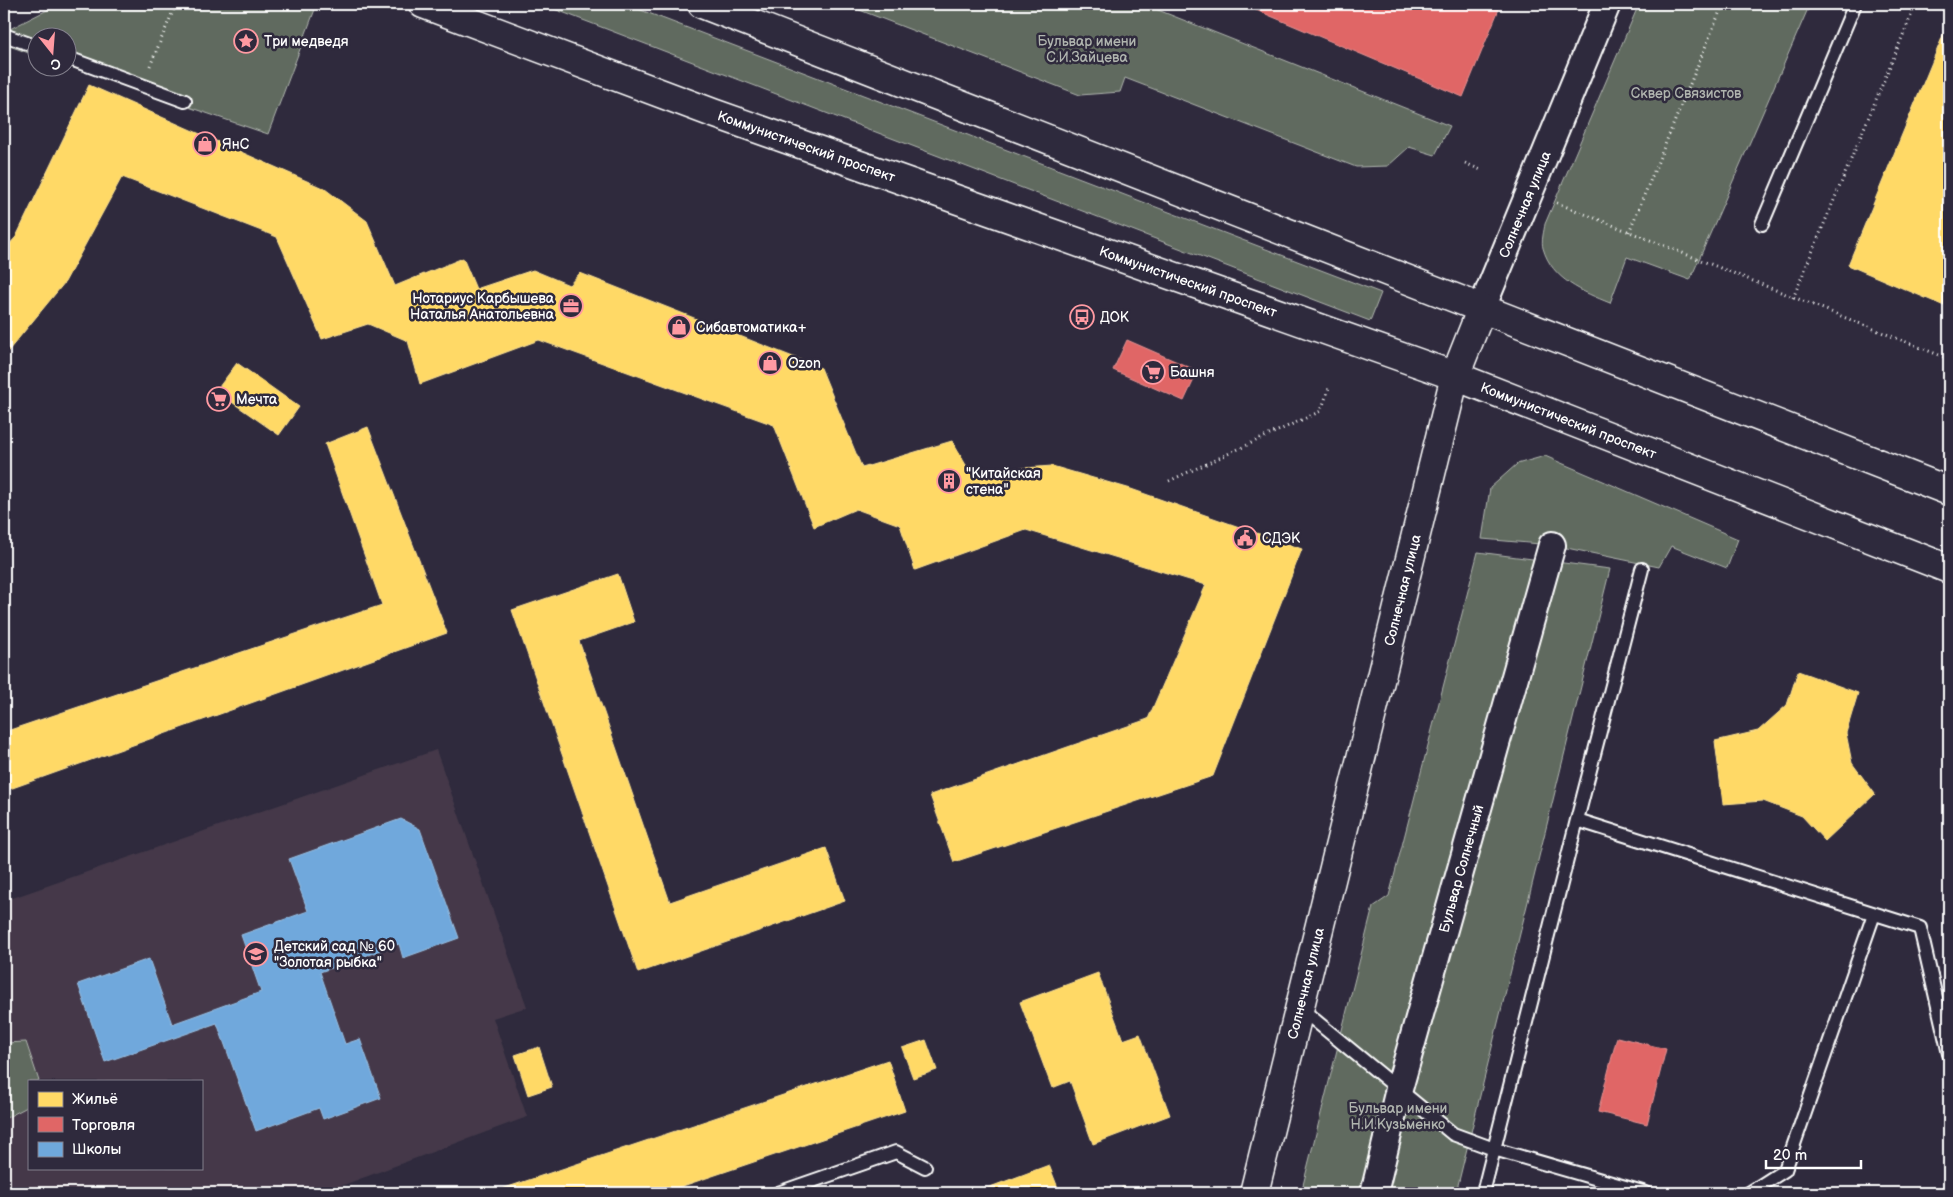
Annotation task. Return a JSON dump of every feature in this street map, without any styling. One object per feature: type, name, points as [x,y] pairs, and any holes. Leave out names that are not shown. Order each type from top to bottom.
[{"type":"main road","name":"Коммунистический проспект","points":[[423,4],[713,113],[1455,376],[1949,569]]},
{"type":"main road","points":[[702,4],[1949,491]]},
{"type":"main road","name":"Солнечная улица","points":[[1254,1193],[1455,376],[1482,308]]},
{"type":"street","name":"Солнечная улица","points":[[1482,308],[1607,4]]},
{"type":"street","name":"Бульвар Солнечный","points":[[1374,1193],[1399,1089],[1552,545]]},
{"type":"lane","points":[[1762,224],[1855,4]]},
{"type":"lane","points":[[4,35],[28,43]]},
{"type":"lane","points":[[78,62],[185,101]]},
{"type":"lane","points":[[1483,1193],[1642,569]]},
{"type":"lane","points":[[1577,820],[1920,928],[1949,1054]]},
{"type":"lane","points":[[1749,1193],[1786,1170],[1874,914]]},
{"type":"lane","points":[[1300,1008],[1453,1134],[1494,1149],[1646,1193]]},
{"type":"lane","points":[[778,1193],[896,1152],[925,1166]]},
{"type":"path","points":[[142,85],[176,4]]},
{"type":"path","points":[[1629,232],[1723,4]]},
{"type":"path","points":[[1793,298],[1916,4]]},
{"type":"path","points":[[1465,163],[1481,170]]},
{"type":"path","points":[[1550,200],[1949,359]]},
{"type":"path","points":[[1169,481],[1321,411],[1330,385]]},
{"type":"shaded area","name":"Детский сад № 60 \"Золотая рыбка\"","points":[[436,750],[527,1007],[493,1018],[527,1117],[322,1193],[4,1193],[4,901]]},
{"type":"green space","points":[[59,4],[317,4],[268,134],[78,69],[78,28],[28,28],[28,53],[4,44],[4,32]]},
{"type":"green space","points":[[541,4],[625,4],[1381,293],[1370,321]]},
{"type":"green space","name":"Бульвар имени С.И.Зайцева","points":[[844,4],[1143,4],[1450,126],[1435,155],[1409,147],[1388,166],[1356,167],[1125,78],[1120,92],[1080,95]]},
{"type":"green space","name":"Сквер Связистов","points":[[1639,4],[1810,4],[1690,280],[1627,257],[1610,303],[1579,289],[1561,277],[1547,259],[1542,239],[1545,224]]},
{"type":"green space","points":[[1545,456],[1738,539],[1727,568],[1671,546],[1659,567],[1552,545],[1482,539],[1490,488],[1517,464]]},
{"type":"green space","name":"Бульвар имени Н.И.Кузьменко","points":[[1478,552],[1610,569],[1456,1193],[1301,1193],[1373,907],[1389,896]]},
{"type":"green space","points":[[26,1042],[39,1080],[28,1080],[28,1107],[4,1119],[4,1043]]},
{"type":"building: Жильё","points":[[1949,21],[1949,308],[1848,265]]},
{"type":"building: Жильё","name":"\"Китайская стена\"","points":[[89,85],[325,189],[367,221],[395,286],[463,258],[476,289],[533,270],[569,285],[580,273],[821,368],[862,468],[952,441],[970,472],[1052,466],[1131,489],[1302,549],[1213,776],[954,862],[930,795],[1148,719],[1206,585],[1026,530],[915,570],[900,525],[856,509],[814,527],[774,425],[539,340],[420,384],[408,341],[368,324],[322,339],[277,237],[122,177],[65,282],[4,356],[4,250],[16,237]]},
{"type":"building: Жильё","points":[[237,363],[299,407],[279,435],[216,391]]},
{"type":"building: Жильё","points":[[368,427],[447,633],[4,791],[4,732],[382,605],[325,444]]},
{"type":"building: Жильё","points":[[618,574],[634,622],[579,641],[670,902],[826,848],[845,901],[638,973],[512,610]]},
{"type":"building: Жильё","points":[[1798,671],[1858,693],[1846,733],[1852,763],[1875,794],[1825,841],[1802,816],[1763,801],[1723,804],[1715,741],[1758,731],[1787,705]]},
{"type":"building: Жильё","points":[[1098,973],[1123,1040],[1140,1034],[1170,1115],[1093,1144],[1070,1081],[1052,1088],[1020,1002]]},
{"type":"building: Жильё","points":[[926,1040],[937,1070],[913,1078],[902,1048]]},
{"type":"building: Жильё","points":[[539,1047],[552,1087],[528,1095],[515,1055]]},
{"type":"building: Жильё","points":[[888,1060],[905,1111],[662,1193],[490,1193]]},
{"type":"building: Жильё","points":[[1049,1165],[1060,1193],[974,1193]]},
{"type":"building: Жильё","points":[[1122,1187],[1146,1193],[1121,1193]]},
{"type":"building: Торговля","points":[[1242,4],[1501,4],[1463,97]]},
{"type":"building: Торговля","points":[[1127,340],[1198,371],[1184,401],[1113,370]]},
{"type":"building: Торговля","points":[[1617,1037],[1666,1049],[1647,1124],[1598,1112]]},
{"type":"building: Школы","points":[[401,819],[420,829],[459,938],[403,958],[399,944],[320,972],[345,1044],[360,1039],[381,1098],[323,1119],[319,1108],[256,1131],[217,1023],[105,1062],[78,984],[149,959],[172,1024],[261,992],[241,935],[308,911],[289,859]]},
{"type":"place","name":"Три медведя","points":[[246,41]]},
{"type":"place","name":"ЯнС","points":[[205,144]]},
{"type":"place","name":"Нотариус Карбышева Наталья Анатольевна","points":[[571,306]]},
{"type":"place","name":"ДОК","points":[[1082,317]]},
{"type":"place","name":"Сибавтоматика+","points":[[679,327]]},
{"type":"place","name":"Ozon","points":[[770,363]]},
{"type":"place","name":"Башня","points":[[1153,372]]},
{"type":"place","name":"Мечта","points":[[219,399]]},
{"type":"place","name":"\"Китайская стена\"","points":[[949,481]]},
{"type":"place","name":"СДЭК","points":[[1245,538]]},
{"type":"place","name":"Детский сад № 60 \"Золотая рыбка\"","points":[[256,954]]}]
